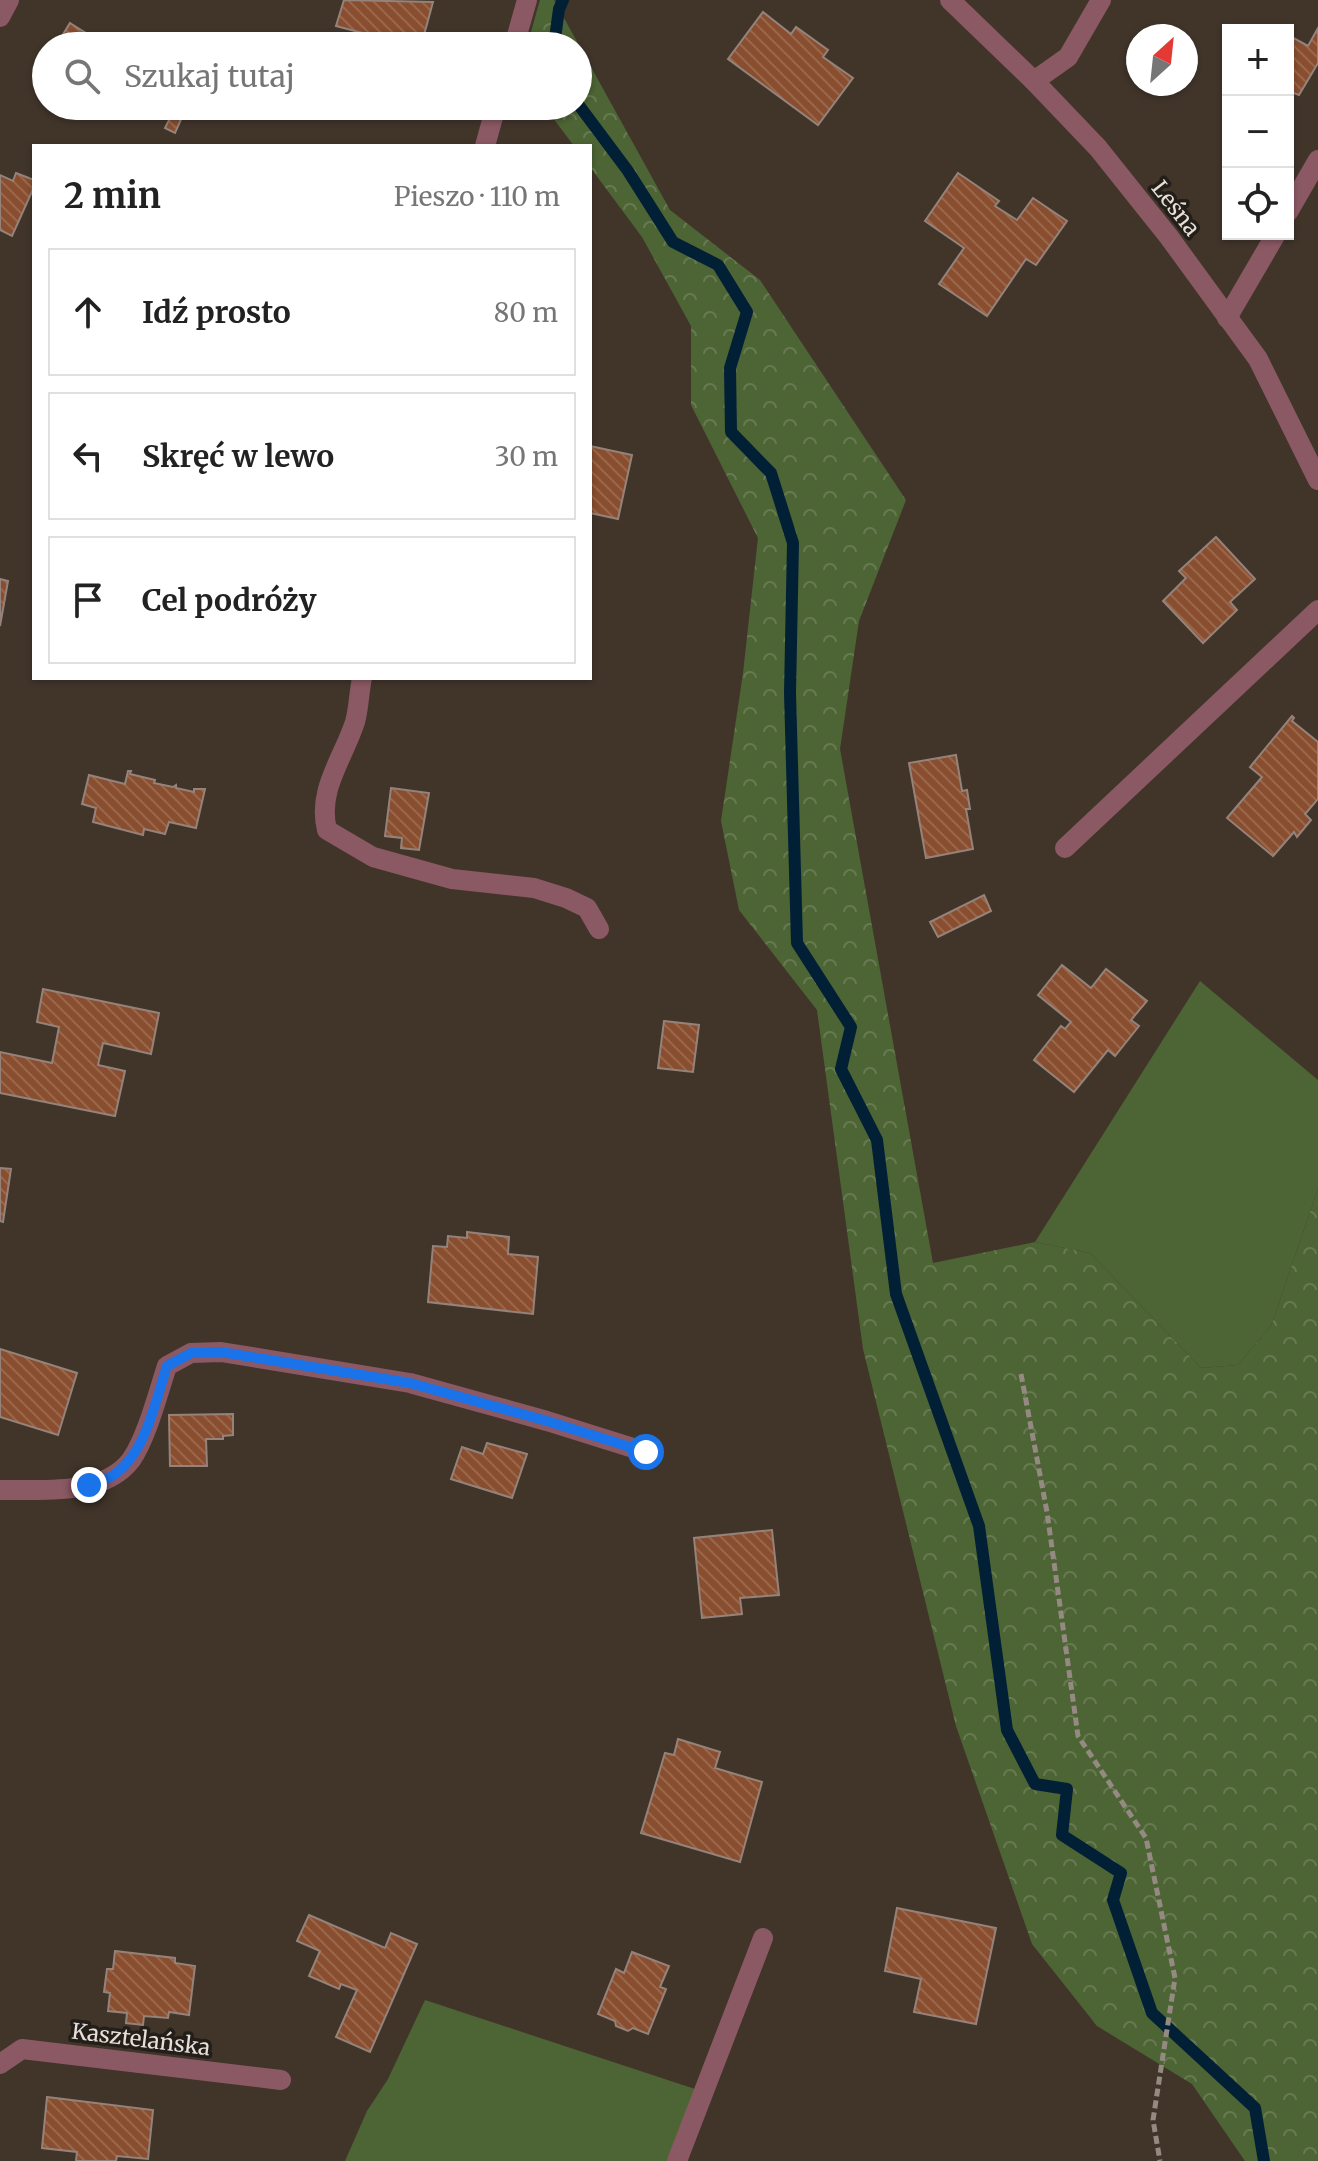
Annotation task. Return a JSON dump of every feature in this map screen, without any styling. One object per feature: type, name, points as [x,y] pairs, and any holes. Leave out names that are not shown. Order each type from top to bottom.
[{"type":"street","points":[[0,17],[9,0]]},
{"type":"street","points":[[518,32],[527,0]]},
{"type":"street","name":"Leśna","points":[[950,0],[1098,148],[1169,237],[1258,359],[1318,480]]},
{"type":"street","points":[[1034,81],[1068,57],[1101,0]]},
{"type":"street","points":[[486,144],[492,120]]},
{"type":"street","points":[[1294,202],[1318,160]]},
{"type":"street","points":[[1227,318],[1272,240]]},
{"type":"street","points":[[1065,848],[1318,610]]},
{"type":"street","points":[[362,680],[355,721],[328,785],[323,814],[327,830],[373,857],[452,879],[534,888],[566,898],[587,908],[599,929]]},
{"type":"street","points":[[0,1490],[89,1485],[111,1477],[131,1460],[150,1418],[167,1366],[191,1353],[221,1352],[410,1383],[646,1452]]},
{"type":"street","points":[[677,2161],[763,1938]]},
{"type":"street","name":"Kasztelańska","points":[[0,2064],[22,2049],[281,2080]]},
{"type":"path","points":[[1021,1374],[1047,1512],[1078,1736],[1146,1838],[1175,1978],[1153,2120],[1160,2161]]},
{"type":"green space","points":[[540,0],[554,0],[572,32],[531,32]]},
{"type":"green space","points":[[592,69],[670,210],[760,280],[906,500],[859,621],[840,749],[933,1263],[1035,1242],[1090,1253],[1201,1368],[1238,1365],[1271,1326],[1318,1189],[1318,2161],[1245,2161],[1192,2084],[1097,2026],[1032,1944],[956,1726],[863,1349],[817,1010],[739,910],[721,821],[743,673],[758,538],[691,405],[691,326],[642,237],[592,170],[592,144],[572,144],[554,120],[592,120]]},
{"type":"green space","points":[[1200,981],[1318,1080],[1318,1189],[1271,1326],[1238,1365],[1201,1368],[1090,1253],[1035,1242]]},
{"type":"green space","points":[[425,2000],[695,2089],[667,2161],[345,2161],[367,2111],[388,2079]]},
{"type":"building","points":[[344,0],[433,2],[425,32],[359,32],[336,26]]},
{"type":"building","points":[[763,12],[791,34],[796,27],[828,50],[823,57],[853,78],[818,125],[728,59]]},
{"type":"building","points":[[70,23],[84,32],[65,32]]},
{"type":"building","points":[[1318,28],[1318,63],[1299,95],[1294,93],[1294,38],[1308,46]]},
{"type":"building","points":[[169,120],[181,120],[175,133],[165,128]]},
{"type":"building","points":[[16,173],[32,179],[32,191],[12,236],[0,230],[0,175],[13,181]]},
{"type":"building","points":[[958,173],[999,201],[995,206],[1017,220],[1033,198],[1067,221],[1036,265],[1026,259],[987,316],[939,284],[964,248],[925,221]]},
{"type":"building","points":[[592,446],[632,455],[618,519],[592,513]]},
{"type":"building","points":[[1216,537],[1255,579],[1230,602],[1237,610],[1203,643],[1163,601],[1186,578],[1179,571]]},
{"type":"building","points":[[0,579],[8,581],[0,626]]},
{"type":"building","points":[[1292,716],[1292,721],[1318,742],[1318,799],[1305,814],[1311,820],[1297,837],[1294,832],[1273,856],[1227,818],[1262,777],[1250,767]]},
{"type":"building","points":[[956,755],[962,791],[967,790],[970,809],[966,809],[973,849],[926,858],[909,763]]},
{"type":"building","points":[[128,771],[155,780],[154,783],[176,785],[176,788],[194,792],[194,789],[205,789],[196,828],[169,822],[165,834],[144,829],[143,835],[93,822],[96,808],[82,804],[89,775],[125,784]]},
{"type":"building","points":[[391,788],[429,793],[419,850],[401,848],[402,838],[385,836]]},
{"type":"building","points":[[984,895],[991,911],[938,937],[930,922]]},
{"type":"building","points":[[1062,965],[1091,988],[1106,969],[1147,1001],[1131,1020],[1139,1026],[1115,1056],[1108,1050],[1074,1092],[1034,1060],[1061,1026],[1065,1029],[1071,1022],[1038,995]]},
{"type":"building","points":[[43,989],[159,1013],[151,1054],[103,1043],[98,1065],[125,1071],[115,1116],[0,1093],[0,1052],[52,1063],[59,1027],[37,1022]]},
{"type":"building","points":[[664,1021],[699,1025],[693,1072],[658,1068]]},
{"type":"building","points":[[0,1168],[11,1169],[3,1222],[0,1221]]},
{"type":"building","points":[[467,1232],[509,1237],[508,1254],[538,1257],[533,1314],[428,1302],[433,1246],[447,1247],[448,1236],[467,1238]]},
{"type":"building","points":[[0,1349],[77,1373],[58,1435],[0,1417]]},
{"type":"building","points":[[233,1414],[233,1435],[223,1436],[223,1439],[206,1439],[207,1466],[170,1466],[169,1415]]},
{"type":"building","points":[[487,1443],[527,1454],[512,1498],[451,1479],[462,1447],[483,1454]]},
{"type":"building","points":[[772,1530],[779,1595],[740,1598],[742,1614],[702,1618],[694,1538]]},
{"type":"building","points":[[678,1739],[720,1752],[715,1768],[762,1782],[740,1862],[641,1833],[665,1753],[674,1755]]},
{"type":"building","points":[[897,1908],[996,1928],[976,2024],[914,2012],[921,1979],[885,1971]]},
{"type":"building","points":[[309,1915],[385,1948],[391,1933],[417,1944],[370,2052],[336,2037],[357,1990],[341,1984],[339,1989],[309,1976],[320,1951],[297,1941]]},
{"type":"building","points":[[115,1951],[175,1958],[175,1963],[195,1966],[189,2015],[169,2012],[168,2018],[144,2016],[143,2025],[126,2023],[127,2013],[108,2011],[110,1993],[104,1992],[107,1969],[113,1969]]},
{"type":"building","points":[[632,1952],[669,1966],[660,1987],[666,1989],[648,2034],[633,2028],[628,2031],[598,2014],[616,1969],[624,1973]]},
{"type":"building","points":[[47,2097],[153,2110],[148,2159],[117,2156],[116,2161],[76,2161],[77,2152],[42,2148]]},
{"type":"waterway","points":[[556,32],[563,0]]},
{"type":"waterway","points":[[590,120],[628,171],[673,242],[718,265],[747,312],[730,368],[731,432],[771,473],[793,543],[790,693],[797,943],[851,1027],[841,1069],[877,1140],[896,1294],[979,1526],[1007,1730],[1035,1784],[1067,1789],[1062,1835],[1121,1873],[1113,1900],[1152,2013],[1255,2108],[1264,2161]]},
{"type":"route","points":[[89,1485],[111,1477],[131,1460],[150,1418],[167,1366],[191,1353],[221,1352],[410,1383],[646,1452]]}]
